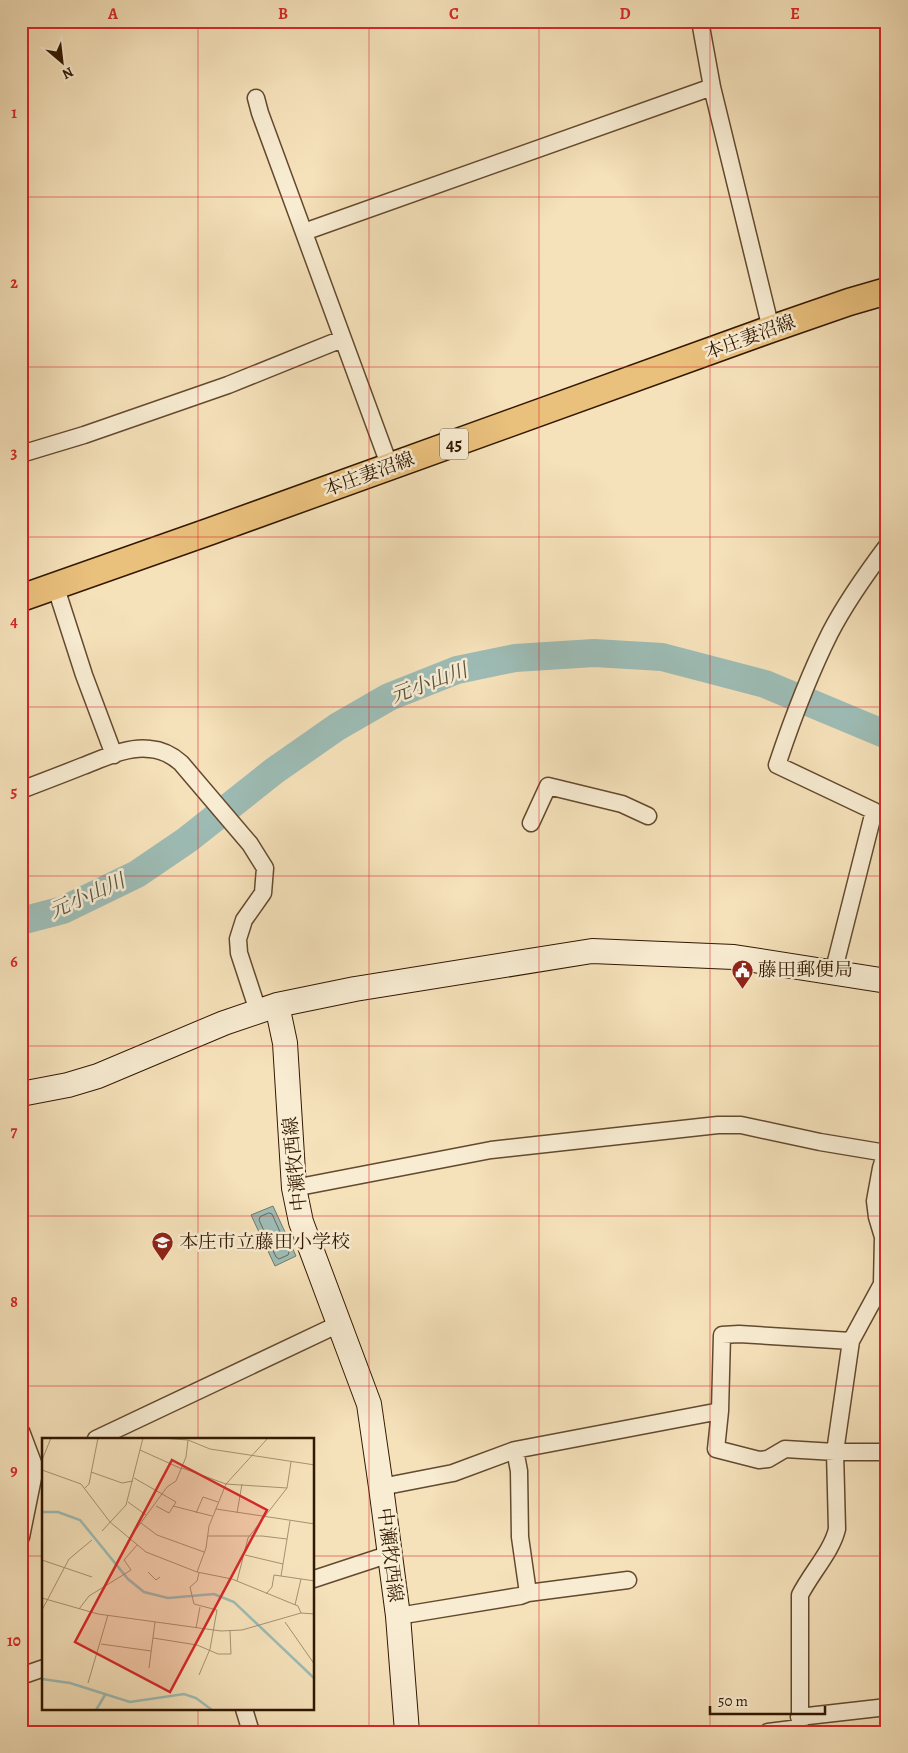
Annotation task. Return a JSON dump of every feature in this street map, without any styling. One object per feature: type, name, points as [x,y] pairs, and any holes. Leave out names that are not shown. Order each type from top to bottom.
[{"type":"main road","name":"本庄妻沼線","points":[[21,598],[211,532],[771,329],[887,291]]},
{"type":"main road","points":[[21,1094],[68,1085],[98,1076],[224,1023],[268,1008],[355,990],[592,951],[734,957],[887,980]]},
{"type":"main road","name":"中瀬牧西線","points":[[268,1008],[285,1043],[294,1188],[301,1222],[369,1404],[382,1487],[398,1616],[407,1732]]},
{"type":"street","points":[[700,21],[712,87],[771,329]]},
{"type":"street","points":[[304,232],[712,87]]},
{"type":"street","points":[[256,98],[390,467]]},
{"type":"street","points":[[21,454],[84,436],[228,385],[342,339]]},
{"type":"street","points":[[833,973],[874,811],[777,765],[830,632],[858,584],[887,546]]},
{"type":"street","points":[[55,585],[84,675],[114,754]]},
{"type":"street","points":[[21,790],[114,754],[136,749],[149,748],[173,756],[250,844],[265,868],[263,893],[244,920],[238,939],[239,953],[268,1008]]},
{"type":"street","points":[[531,823],[548,786],[622,804],[648,816]]},
{"type":"street","points":[[294,1188],[491,1150],[606,1139],[718,1125],[741,1125],[820,1142],[886,1151],[875,1201],[877,1217],[885,1238],[882,1284],[851,1341],[835,1452],[837,1528],[835,1540],[806,1582],[800,1595],[800,1726]]},
{"type":"street","points":[[98,1438],[339,1324]]},
{"type":"street","points":[[851,1341],[740,1334],[722,1335],[720,1411],[716,1449],[759,1460],[768,1459],[785,1448],[835,1452],[887,1452]]},
{"type":"street","points":[[382,1487],[453,1473],[515,1450],[720,1411]]},
{"type":"street","points":[[21,1431],[39,1466],[21,1537]]},
{"type":"street","points":[[515,1450],[519,1471],[520,1537],[528,1593]]},
{"type":"street","points":[[21,1478],[39,1466]]},
{"type":"street","points":[[315,1579],[390,1554]]},
{"type":"street","points":[[398,1616],[520,1596],[528,1593],[628,1580]]},
{"type":"street","points":[[21,1676],[42,1669]]},
{"type":"street","points":[[768,1732],[887,1707]]},
{"type":"street","points":[[244,1710],[251,1732]]},
{"type":"water","points":[[273,1206],[296,1256],[275,1266],[251,1215]]},
{"type":"waterway","name":"元小山川","points":[[21,921],[63,910],[137,874],[187,840],[274,771],[337,727],[389,697],[457,670],[515,658],[594,653],[662,657],[765,684],[887,735]]},
{"type":"place","name":"藤田郵便局","points":[[742,989]]},
{"type":"place","name":"本庄市立藤田小学校","points":[[163,1261]]}]
